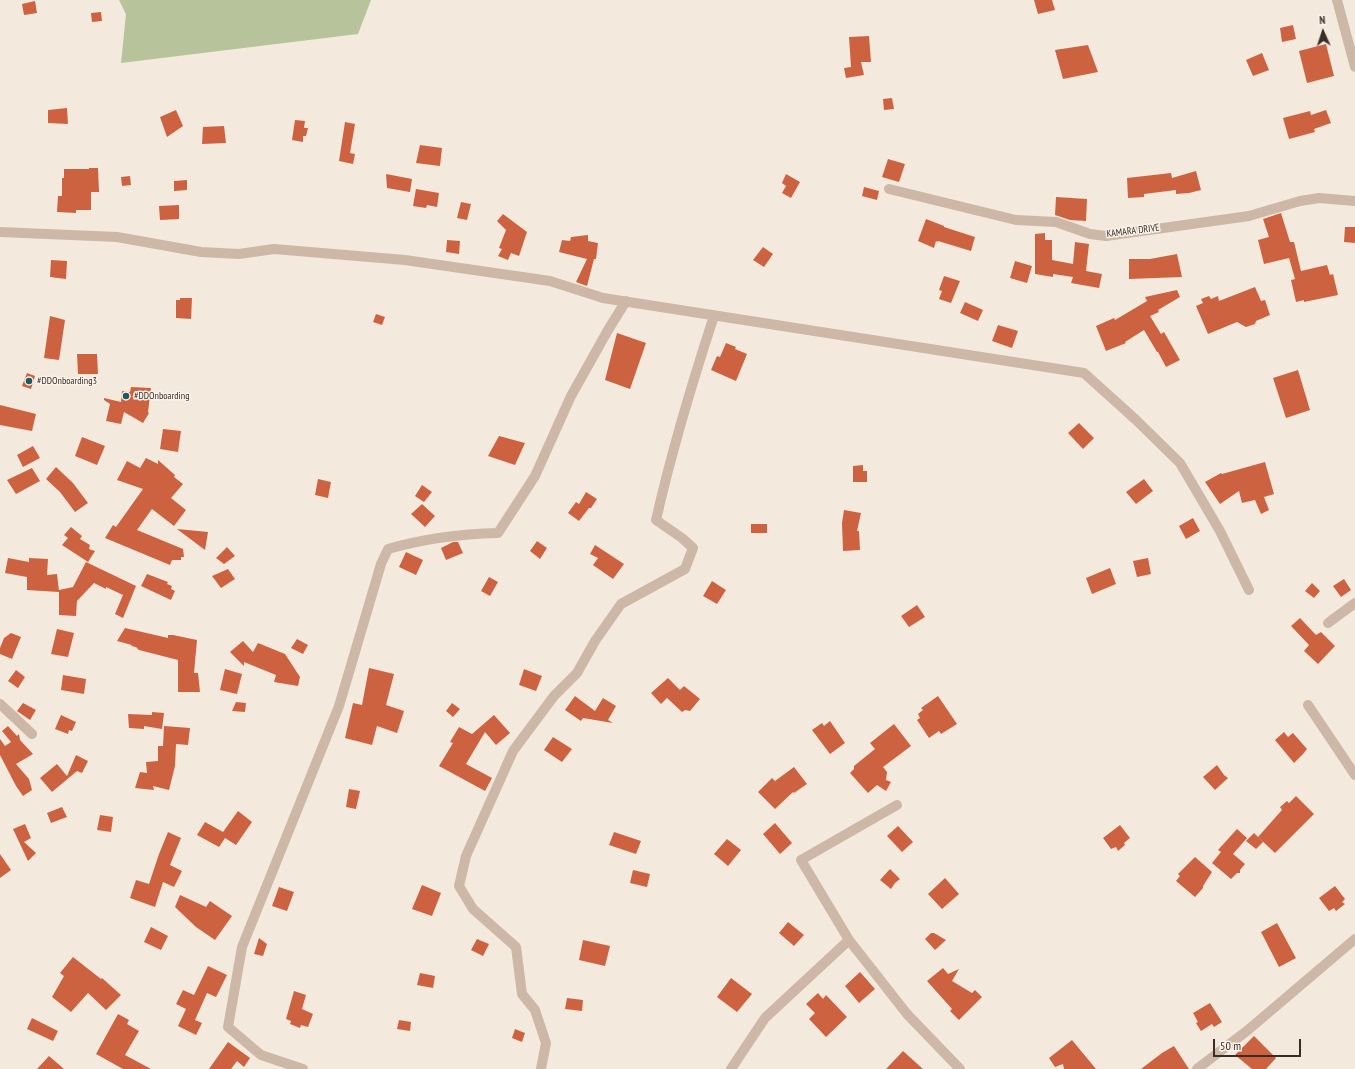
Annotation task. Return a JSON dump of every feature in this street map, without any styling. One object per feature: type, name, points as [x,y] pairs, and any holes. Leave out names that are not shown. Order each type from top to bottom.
[{"type":"street","points":[[1337,0],[1355,67]]},
{"type":"street","name":"KAMARA DRIVE","points":[[889,189],[1016,220],[1056,222],[1090,234],[1106,236],[1249,216],[1300,201],[1319,198],[1355,201]]},
{"type":"street","points":[[0,232],[117,237],[201,252],[239,254],[274,249],[405,260],[550,281],[603,298],[1084,373],[1180,464],[1220,532],[1249,590]]},
{"type":"street","points":[[303,1069],[261,1055],[228,1027],[242,947],[339,706],[381,564],[388,549],[409,543],[434,538],[498,533],[534,476],[571,396],[626,301]]},
{"type":"street","points":[[541,1069],[546,1043],[535,1010],[522,994],[516,947],[473,909],[459,886],[466,856],[513,751],[554,696],[577,673],[621,604],[685,569],[693,548],[682,538],[656,520],[668,466],[688,394],[714,316]]},
{"type":"street","points":[[1328,623],[1355,603]]},
{"type":"street","points":[[0,704],[32,734]]},
{"type":"street","points":[[1308,705],[1355,775]]},
{"type":"street","points":[[896,805],[801,860],[849,940],[906,1014],[960,1069]]},
{"type":"street","points":[[1197,1069],[1248,1030],[1355,939]]},
{"type":"street","points":[[731,1069],[765,1018],[849,940]]},
{"type":"green space","points":[[119,0],[371,0],[358,34],[121,63],[126,14]]},
{"type":"building","points":[[1034,0],[1052,0],[1055,10],[1038,14]]},
{"type":"building","points":[[35,1],[37,13],[24,15],[22,4]]},
{"type":"building","points":[[101,12],[102,21],[92,22],[91,13]]},
{"type":"building","points":[[1293,25],[1296,39],[1282,42],[1280,28]]},
{"type":"building","points":[[869,36],[871,62],[861,62],[864,75],[846,78],[844,68],[851,67],[849,37]]},
{"type":"building","points":[[1326,44],[1334,76],[1307,83],[1299,51]]},
{"type":"building","points":[[1088,45],[1098,72],[1063,79],[1055,50]]},
{"type":"building","points":[[1262,53],[1269,70],[1253,76],[1246,60]]},
{"type":"building","points":[[892,98],[894,109],[884,110],[883,99]]},
{"type":"building","points":[[67,108],[68,124],[48,123],[48,110]]},
{"type":"building","points":[[176,110],[183,126],[167,137],[160,117]]},
{"type":"building","points":[[1326,110],[1331,123],[1314,129],[1315,132],[1289,139],[1283,118],[1310,111],[1311,115]]},
{"type":"building","points":[[295,120],[305,121],[304,128],[308,128],[306,136],[303,136],[303,142],[292,140]]},
{"type":"building","points":[[345,122],[355,124],[350,153],[355,154],[353,164],[339,161]]},
{"type":"building","points":[[224,126],[226,143],[202,144],[203,127]]},
{"type":"building","points":[[420,145],[442,148],[440,166],[416,163]]},
{"type":"building","points":[[888,159],[905,164],[899,182],[882,177]]},
{"type":"building","points":[[98,168],[99,192],[91,192],[91,210],[76,210],[76,213],[57,212],[58,196],[62,196],[62,178],[64,178],[64,169]]},
{"type":"building","points":[[1196,171],[1201,190],[1176,194],[1176,190],[1144,194],[1144,197],[1128,198],[1127,178],[1171,173],[1172,178]]},
{"type":"building","points":[[386,174],[412,179],[410,192],[387,188]]},
{"type":"building","points":[[786,174],[800,182],[791,198],[782,193],[786,186],[782,183]]},
{"type":"building","points":[[130,176],[131,185],[122,186],[121,177]]},
{"type":"building","points":[[187,180],[187,190],[174,191],[174,181]]},
{"type":"building","points":[[864,187],[879,191],[877,200],[862,196]]},
{"type":"building","points":[[416,189],[439,193],[437,207],[427,205],[426,208],[413,206]]},
{"type":"building","points":[[1056,197],[1087,199],[1086,221],[1070,220],[1055,215]]},
{"type":"building","points":[[461,202],[471,204],[467,220],[457,218]]},
{"type":"building","points":[[179,205],[179,219],[160,220],[159,206]]},
{"type":"building","points":[[1281,213],[1290,242],[1294,242],[1301,271],[1327,265],[1330,275],[1333,274],[1338,295],[1304,302],[1304,300],[1296,302],[1291,280],[1295,279],[1289,258],[1264,264],[1258,240],[1269,237],[1263,219]]},
{"type":"building","points":[[503,214],[527,232],[519,256],[511,253],[508,260],[498,256],[502,249],[499,248],[506,230],[497,221]]},
{"type":"building","points":[[926,219],[944,227],[975,237],[971,251],[938,241],[936,241],[934,248],[918,241]]},
{"type":"building","points":[[1345,227],[1355,227],[1355,243],[1344,242]]},
{"type":"building","points":[[1045,233],[1045,240],[1052,240],[1052,260],[1073,264],[1075,242],[1089,244],[1086,271],[1102,274],[1099,288],[1071,283],[1073,277],[1053,274],[1053,277],[1035,274],[1035,234]]},
{"type":"building","points":[[588,235],[588,241],[598,243],[596,259],[594,259],[587,286],[576,282],[587,259],[559,252],[562,240],[570,241],[571,237]]},
{"type":"building","points":[[447,240],[460,241],[459,254],[446,252]]},
{"type":"building","points":[[763,247],[773,254],[764,267],[753,260]]},
{"type":"building","points":[[1177,254],[1182,277],[1129,279],[1129,259],[1150,259]]},
{"type":"building","points":[[51,260],[67,261],[66,279],[50,277]]},
{"type":"building","points":[[1015,261],[1032,266],[1027,283],[1010,278]]},
{"type":"building","points":[[944,276],[960,281],[951,303],[939,299],[942,291],[939,290]]},
{"type":"building","points":[[1255,287],[1261,301],[1265,300],[1270,315],[1256,321],[1255,324],[1246,327],[1237,322],[1208,334],[1196,306],[1203,303],[1201,299],[1209,296],[1211,299],[1218,296],[1219,301]]},
{"type":"building","points":[[1177,290],[1180,297],[1158,310],[1159,312],[1150,316],[1161,334],[1164,332],[1180,360],[1166,367],[1144,330],[1125,342],[1126,343],[1106,351],[1096,326],[1114,318],[1115,320],[1147,301],[1145,297]]},
{"type":"building","points":[[180,298],[192,298],[191,319],[176,318],[176,300],[180,300]]},
{"type":"building","points":[[965,302],[983,310],[978,321],[960,313]]},
{"type":"building","points":[[376,314],[385,317],[382,325],[373,322]]},
{"type":"building","points":[[50,316],[65,320],[59,360],[44,358]]},
{"type":"building","points":[[998,325],[1018,331],[1012,348],[992,341]]},
{"type":"building","points":[[617,333],[646,343],[630,389],[605,380]]},
{"type":"building","points":[[726,343],[747,354],[736,381],[711,370],[717,356],[720,357]]},
{"type":"building","points":[[77,354],[97,354],[98,374],[78,374]]},
{"type":"building","points":[[1298,370],[1310,410],[1286,418],[1273,378]]},
{"type":"building","name":"#DDOnboarding3","points":[[27,373],[35,376],[31,389],[22,386]]},
{"type":"building","points":[[131,387],[151,388],[149,413],[143,423],[124,412],[121,424],[106,421],[110,404],[104,400],[104,398],[121,402],[122,391],[130,392]]},
{"type":"building","points":[[0,405],[36,414],[32,431],[0,425]]},
{"type":"building","points":[[1079,423],[1094,438],[1083,449],[1068,433]]},
{"type":"building","points":[[163,429],[181,431],[178,452],[160,449]]},
{"type":"building","points":[[499,436],[525,443],[515,465],[488,456]]},
{"type":"building","points":[[82,437],[105,446],[97,465],[75,456]]},
{"type":"building","points":[[33,446],[40,458],[23,467],[17,455]]},
{"type":"building","points":[[146,458],[158,464],[158,460],[183,484],[171,498],[186,510],[174,526],[152,509],[137,530],[183,549],[184,557],[181,557],[181,560],[172,560],[170,565],[105,538],[113,525],[116,527],[143,489],[117,480],[127,461],[140,468]]},
{"type":"building","points":[[1265,462],[1274,494],[1264,497],[1269,510],[1261,514],[1255,500],[1242,503],[1239,491],[1220,504],[1205,482],[1221,473],[1222,474]]},
{"type":"building","points":[[863,465],[863,471],[867,471],[867,482],[853,482],[853,466]]},
{"type":"building","points":[[56,467],[73,483],[88,503],[75,512],[60,492],[46,479]]},
{"type":"building","points":[[32,468],[40,481],[16,494],[7,480]]},
{"type":"building","points":[[318,479],[331,482],[328,498],[315,495]]},
{"type":"building","points":[[1144,479],[1153,491],[1136,504],[1126,492]]},
{"type":"building","points":[[422,485],[432,492],[424,502],[415,496]]},
{"type":"building","points":[[586,492],[597,499],[579,521],[568,513],[576,502],[579,504]]},
{"type":"building","points":[[422,504],[435,516],[425,527],[411,514]]},
{"type":"building","points":[[844,510],[861,513],[857,531],[859,531],[860,550],[843,551],[842,523]]},
{"type":"building","points":[[1193,518],[1200,531],[1186,539],[1179,526]]},
{"type":"building","points":[[751,524],[767,524],[767,533],[751,533]]},
{"type":"building","points":[[71,527],[82,536],[80,539],[90,545],[89,549],[95,551],[88,562],[62,545],[68,538],[64,535]]},
{"type":"building","points":[[177,529],[208,532],[205,550]]},
{"type":"building","points":[[537,541],[547,548],[540,559],[530,551]]},
{"type":"building","points":[[453,542],[458,542],[463,553],[446,560],[441,548]]},
{"type":"building","points":[[595,545],[624,564],[613,579],[593,565],[598,558],[590,554]]},
{"type":"building","points":[[227,547],[235,556],[224,564],[216,558]]},
{"type":"building","points":[[406,552],[423,560],[416,575],[399,567]]},
{"type":"building","points":[[8,558],[29,562],[29,558],[48,559],[47,575],[57,574],[59,591],[73,587],[86,562],[136,586],[123,618],[115,614],[123,595],[94,583],[77,601],[76,616],[59,615],[59,592],[27,590],[27,577],[5,573]]},
{"type":"building","points":[[1148,558],[1151,574],[1137,577],[1133,561]]},
{"type":"building","points":[[1110,568],[1116,584],[1092,594],[1086,578]]},
{"type":"building","points":[[228,569],[235,579],[221,588],[212,576]]},
{"type":"building","points":[[147,574],[168,582],[167,584],[172,586],[171,589],[175,591],[171,600],[141,586]]},
{"type":"building","points":[[489,577],[498,582],[490,596],[481,591]]},
{"type":"building","points":[[1344,579],[1351,590],[1341,597],[1333,586]]},
{"type":"building","points":[[712,581],[726,590],[717,604],[703,596]]},
{"type":"building","points":[[1312,583],[1320,591],[1314,598],[1305,591]]},
{"type":"building","points":[[917,605],[925,617],[909,627],[901,616]]},
{"type":"building","points":[[1300,618],[1316,635],[1321,632],[1335,646],[1318,664],[1304,651],[1309,645],[1291,626]]},
{"type":"building","points":[[125,628],[168,638],[168,635],[173,635],[197,640],[194,673],[198,673],[200,692],[178,692],[178,660],[139,650],[136,647],[131,646],[132,645],[117,641]]},
{"type":"building","points":[[57,629],[74,633],[68,657],[51,654]]},
{"type":"building","points":[[11,633],[21,637],[12,659],[0,654],[0,648],[4,638]]},
{"type":"building","points":[[297,639],[308,645],[303,654],[291,648]]},
{"type":"building","points":[[243,641],[253,652],[258,643],[285,654],[300,677],[298,686],[274,682],[276,675],[244,662],[244,666],[230,652]]},
{"type":"building","points":[[369,668],[394,674],[386,705],[404,711],[397,733],[377,726],[372,745],[345,738],[353,703],[362,705]]},
{"type":"building","points":[[225,669],[242,674],[237,694],[220,690]]},
{"type":"building","points":[[524,669],[542,676],[536,691],[519,685]]},
{"type":"building","points":[[16,670],[25,677],[18,688],[8,681]]},
{"type":"building","points":[[63,675],[86,679],[84,694],[61,690]]},
{"type":"building","points":[[668,678],[680,690],[684,686],[700,699],[690,711],[685,710],[682,712],[667,698],[661,704],[651,693]]},
{"type":"building","points":[[575,696],[595,711],[603,698],[616,706],[608,720],[613,723],[583,718],[581,721],[565,710]]},
{"type":"building","points":[[938,696],[957,724],[941,734],[939,731],[929,738],[917,720],[920,718],[918,714],[923,710],[921,708]]},
{"type":"building","points":[[236,702],[246,703],[245,712],[232,711]]},
{"type":"building","points":[[23,703],[36,710],[30,720],[17,711]]},
{"type":"building","points":[[452,703],[460,709],[453,717],[446,711]]},
{"type":"building","points":[[152,712],[164,713],[162,729],[144,726],[144,729],[129,728],[128,714],[152,715]]},
{"type":"building","points":[[61,715],[76,722],[72,731],[69,730],[68,734],[55,729]]},
{"type":"building","points":[[494,715],[510,733],[496,745],[485,732],[466,764],[492,778],[485,791],[439,766],[453,743],[450,742],[459,727],[472,734]]},
{"type":"building","points":[[830,721],[845,743],[830,754],[812,730],[822,723],[824,726]]},
{"type":"building","points":[[894,724],[911,746],[883,767],[887,772],[886,780],[891,782],[886,791],[877,785],[868,793],[850,773],[854,769],[854,766],[875,749],[870,743]]},
{"type":"building","points":[[8,726],[17,736],[19,734],[20,740],[33,754],[16,764],[29,779],[32,790],[23,796],[16,786],[0,755],[0,739],[5,746],[11,742],[2,731]]},
{"type":"building","points":[[164,726],[190,728],[188,745],[176,744],[175,766],[169,790],[153,786],[154,790],[135,788],[140,772],[147,773],[146,762],[158,761],[158,746],[163,746]]},
{"type":"building","points":[[1284,732],[1288,737],[1293,733],[1307,749],[1294,763],[1275,740]]},
{"type":"building","points":[[553,737],[572,749],[562,762],[544,750]]},
{"type":"building","points":[[76,755],[88,761],[82,773],[77,771],[52,792],[40,778],[57,764],[67,776]]},
{"type":"building","points":[[1217,765],[1228,778],[1215,790],[1203,777]]},
{"type":"building","points":[[794,767],[807,784],[794,793],[793,792],[775,809],[758,792],[772,778],[775,781]]},
{"type":"building","points":[[349,789],[360,791],[356,809],[346,807]]},
{"type":"building","points":[[1296,796],[1314,814],[1275,853],[1258,837],[1282,810],[1280,807],[1287,801],[1289,803]]},
{"type":"building","points":[[62,807],[67,817],[51,823],[47,813]]},
{"type":"building","points":[[238,811],[252,822],[236,845],[225,838],[219,847],[197,835],[205,822],[223,832]]},
{"type":"building","points":[[100,815],[113,817],[111,832],[97,830]]},
{"type":"building","points":[[775,823],[792,843],[780,854],[763,834]]},
{"type":"building","points":[[25,824],[31,838],[24,842],[36,853],[28,861],[13,829]]},
{"type":"building","points":[[1120,825],[1130,838],[1118,851],[1116,847],[1111,849],[1103,838]]},
{"type":"building","points":[[898,826],[913,842],[902,852],[887,836]]},
{"type":"building","points":[[1237,829],[1247,838],[1233,854],[1245,864],[1240,870],[1240,873],[1237,873],[1231,879],[1212,863],[1221,852],[1218,850]]},
{"type":"building","points":[[168,832],[181,838],[170,865],[182,871],[174,887],[163,882],[155,907],[130,898],[136,880],[149,884]]},
{"type":"building","points":[[614,832],[641,841],[636,854],[609,845]]},
{"type":"building","points":[[1254,833],[1263,842],[1256,849],[1246,841]]},
{"type":"building","points":[[727,839],[741,850],[728,866],[714,854]]},
{"type":"building","points":[[0,854],[11,870],[0,878]]},
{"type":"building","points":[[1195,857],[1212,872],[1203,888],[1195,897],[1176,881],[1180,876],[1178,874]]},
{"type":"building","points":[[890,869],[900,879],[891,889],[880,880]]},
{"type":"building","points":[[633,870],[650,874],[647,887],[630,883]]},
{"type":"building","points":[[945,878],[959,894],[942,909],[928,894]]},
{"type":"building","points":[[422,885],[441,893],[432,916],[412,909]]},
{"type":"building","points":[[1335,886],[1345,899],[1342,902],[1345,904],[1336,911],[1334,908],[1329,911],[1319,898]]},
{"type":"building","points":[[279,887],[294,892],[287,911],[272,906]]},
{"type":"building","points":[[180,895],[206,907],[210,901],[232,916],[215,940],[196,927],[175,907]]},
{"type":"building","points":[[788,922],[804,935],[794,946],[779,933]]},
{"type":"building","points":[[1277,923],[1296,958],[1279,967],[1261,932]]},
{"type":"building","points":[[151,927],[168,936],[161,950],[144,942]]},
{"type":"building","points":[[931,933],[934,933],[946,940],[935,950],[925,939]]},
{"type":"building","points":[[259,938],[267,944],[263,956],[254,954]]},
{"type":"building","points":[[477,939],[489,944],[483,956],[471,950]]},
{"type":"building","points":[[583,940],[610,946],[605,966],[579,960]]},
{"type":"building","points":[[73,957],[101,979],[102,978],[121,995],[106,1010],[88,993],[71,1012],[52,997],[64,976],[60,973]]},
{"type":"building","points":[[208,966],[227,975],[216,997],[207,993],[195,1020],[202,1023],[196,1035],[178,1026],[186,1009],[176,1004],[183,990],[194,995]]},
{"type":"building","points":[[943,968],[948,974],[959,969],[952,981],[972,993],[975,990],[982,997],[959,1020],[950,1011],[952,1009],[927,981]]},
{"type":"building","points":[[860,972],[875,989],[859,1003],[845,986]]},
{"type":"building","points":[[420,973],[435,976],[433,988],[417,985]]},
{"type":"building","points":[[731,978],[752,994],[737,1012],[717,997]]},
{"type":"building","points":[[294,991],[306,995],[302,1009],[313,1014],[308,1027],[301,1025],[300,1028],[290,1024],[291,1021],[286,1019]]},
{"type":"building","points":[[818,993],[823,999],[826,995],[847,1017],[826,1037],[809,1019],[815,1013],[806,1004]]},
{"type":"building","points":[[567,998],[583,1000],[582,1011],[565,1009]]},
{"type":"building","points":[[1210,1003],[1222,1022],[1214,1027],[1212,1024],[1201,1031],[1196,1023],[1198,1022],[1193,1013]]},
{"type":"building","points":[[118,1014],[129,1020],[127,1024],[139,1031],[125,1055],[151,1069],[123,1069],[96,1054]]},
{"type":"building","points":[[32,1018],[58,1031],[53,1041],[27,1029]]},
{"type":"building","points":[[399,1020],[411,1022],[410,1031],[397,1029]]},
{"type":"building","points":[[515,1029],[525,1033],[522,1042],[512,1038]]},
{"type":"building","points":[[1254,1036],[1276,1058],[1266,1069],[1252,1069],[1235,1055]]},
{"type":"building","points":[[1072,1040],[1096,1069],[1064,1069],[1063,1064],[1055,1067],[1049,1058]]},
{"type":"building","points":[[228,1042],[250,1058],[244,1067],[237,1061],[231,1069],[209,1069]]},
{"type":"building","points":[[1174,1046],[1189,1069],[1141,1069],[1162,1053]]},
{"type":"building","points":[[903,1051],[923,1069],[886,1069]]},
{"type":"building","points":[[49,1056],[64,1069],[37,1069]]},
{"type":"place","name":"#DDOnboarding3","points":[[29,381]]},
{"type":"place","name":"#DDOnboarding","points":[[126,396]]}]
